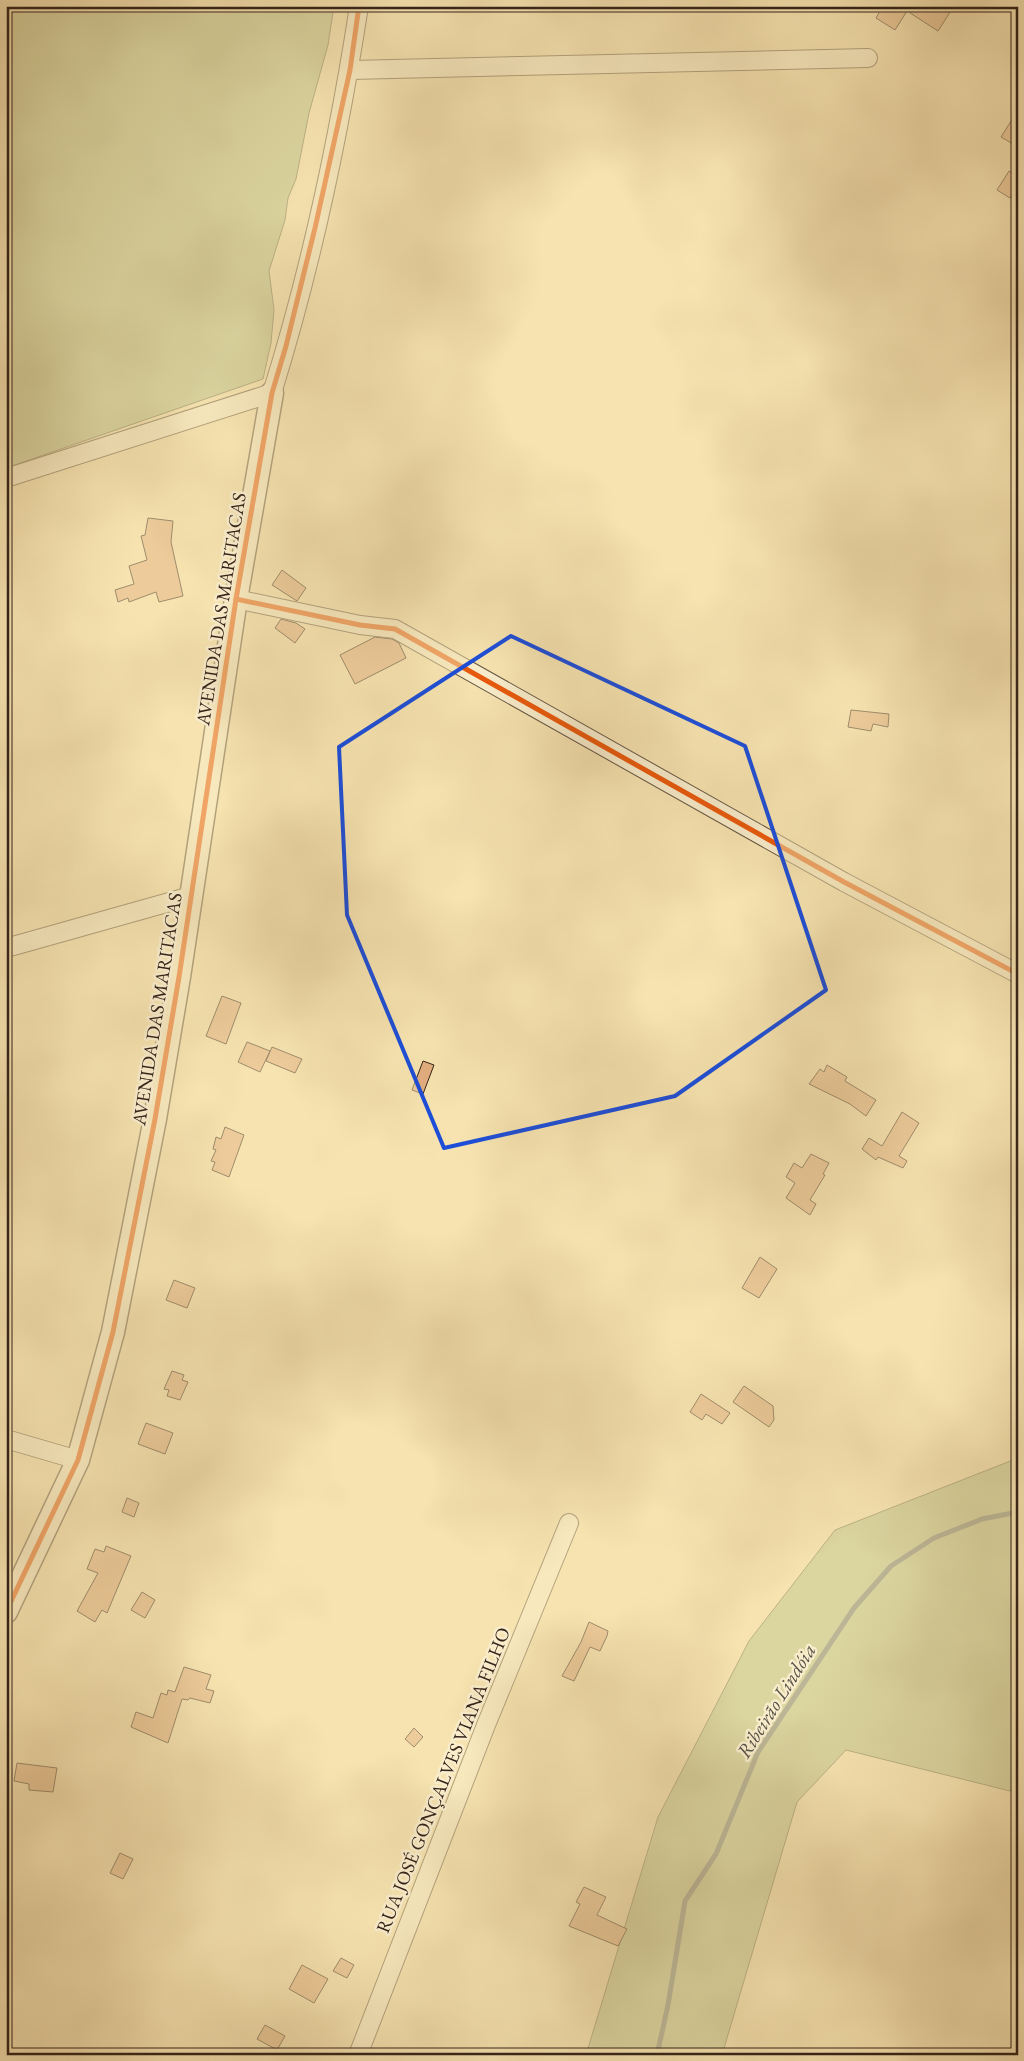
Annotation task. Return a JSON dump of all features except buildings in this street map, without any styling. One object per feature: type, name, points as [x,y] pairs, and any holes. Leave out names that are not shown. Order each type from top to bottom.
[{"type":"street","points":[[6,478],[272,393],[286,346],[315,228],[350,70],[360,6]]},
{"type":"street","points":[[350,70],[868,58]]},
{"type":"street","name":"AVENIDA DAS MARITACAS","points":[[6,1612],[78,1460],[115,1322],[155,1119],[236,599],[272,393]]},
{"type":"street","points":[[236,599],[360,625],[396,630],[844,882],[1018,974]]},
{"type":"street","points":[[6,948],[190,896]]},
{"type":"street","points":[[6,1439],[78,1460]]},
{"type":"street","name":"RUA JOSÉ GONÇALVES VIANA FILHO","points":[[358,2055],[482,1734],[569,1523]]},
{"type":"highlighted area","points":[[511,636],[745,746],[826,990],[675,1096],[444,1148],[347,915],[339,747]]},
{"type":"green space","points":[[6,6],[334,6],[328,45],[309,113],[296,179],[288,198],[285,220],[269,271],[274,310],[271,343],[263,379],[6,468]]},
{"type":"green space","points":[[1018,1458],[1018,1793],[846,1750],[797,1802],[722,2055],[586,2055],[658,1817],[749,1641],[835,1530]]},
{"type":"waterway","name":"Ribeirão Lindóia","points":[[657,2055],[668,2005],[685,1901],[716,1854],[758,1752],[854,1608],[891,1566],[934,1538],[982,1519],[1018,1512]]},
{"type":"cycle path","points":[[6,1612],[78,1460],[113,1332],[155,1119],[179,977],[236,599],[272,393],[286,346],[315,228],[350,70],[359,6]]},
{"type":"cycle path","points":[[236,599],[360,625],[395,629],[844,882],[1018,974]]}]
